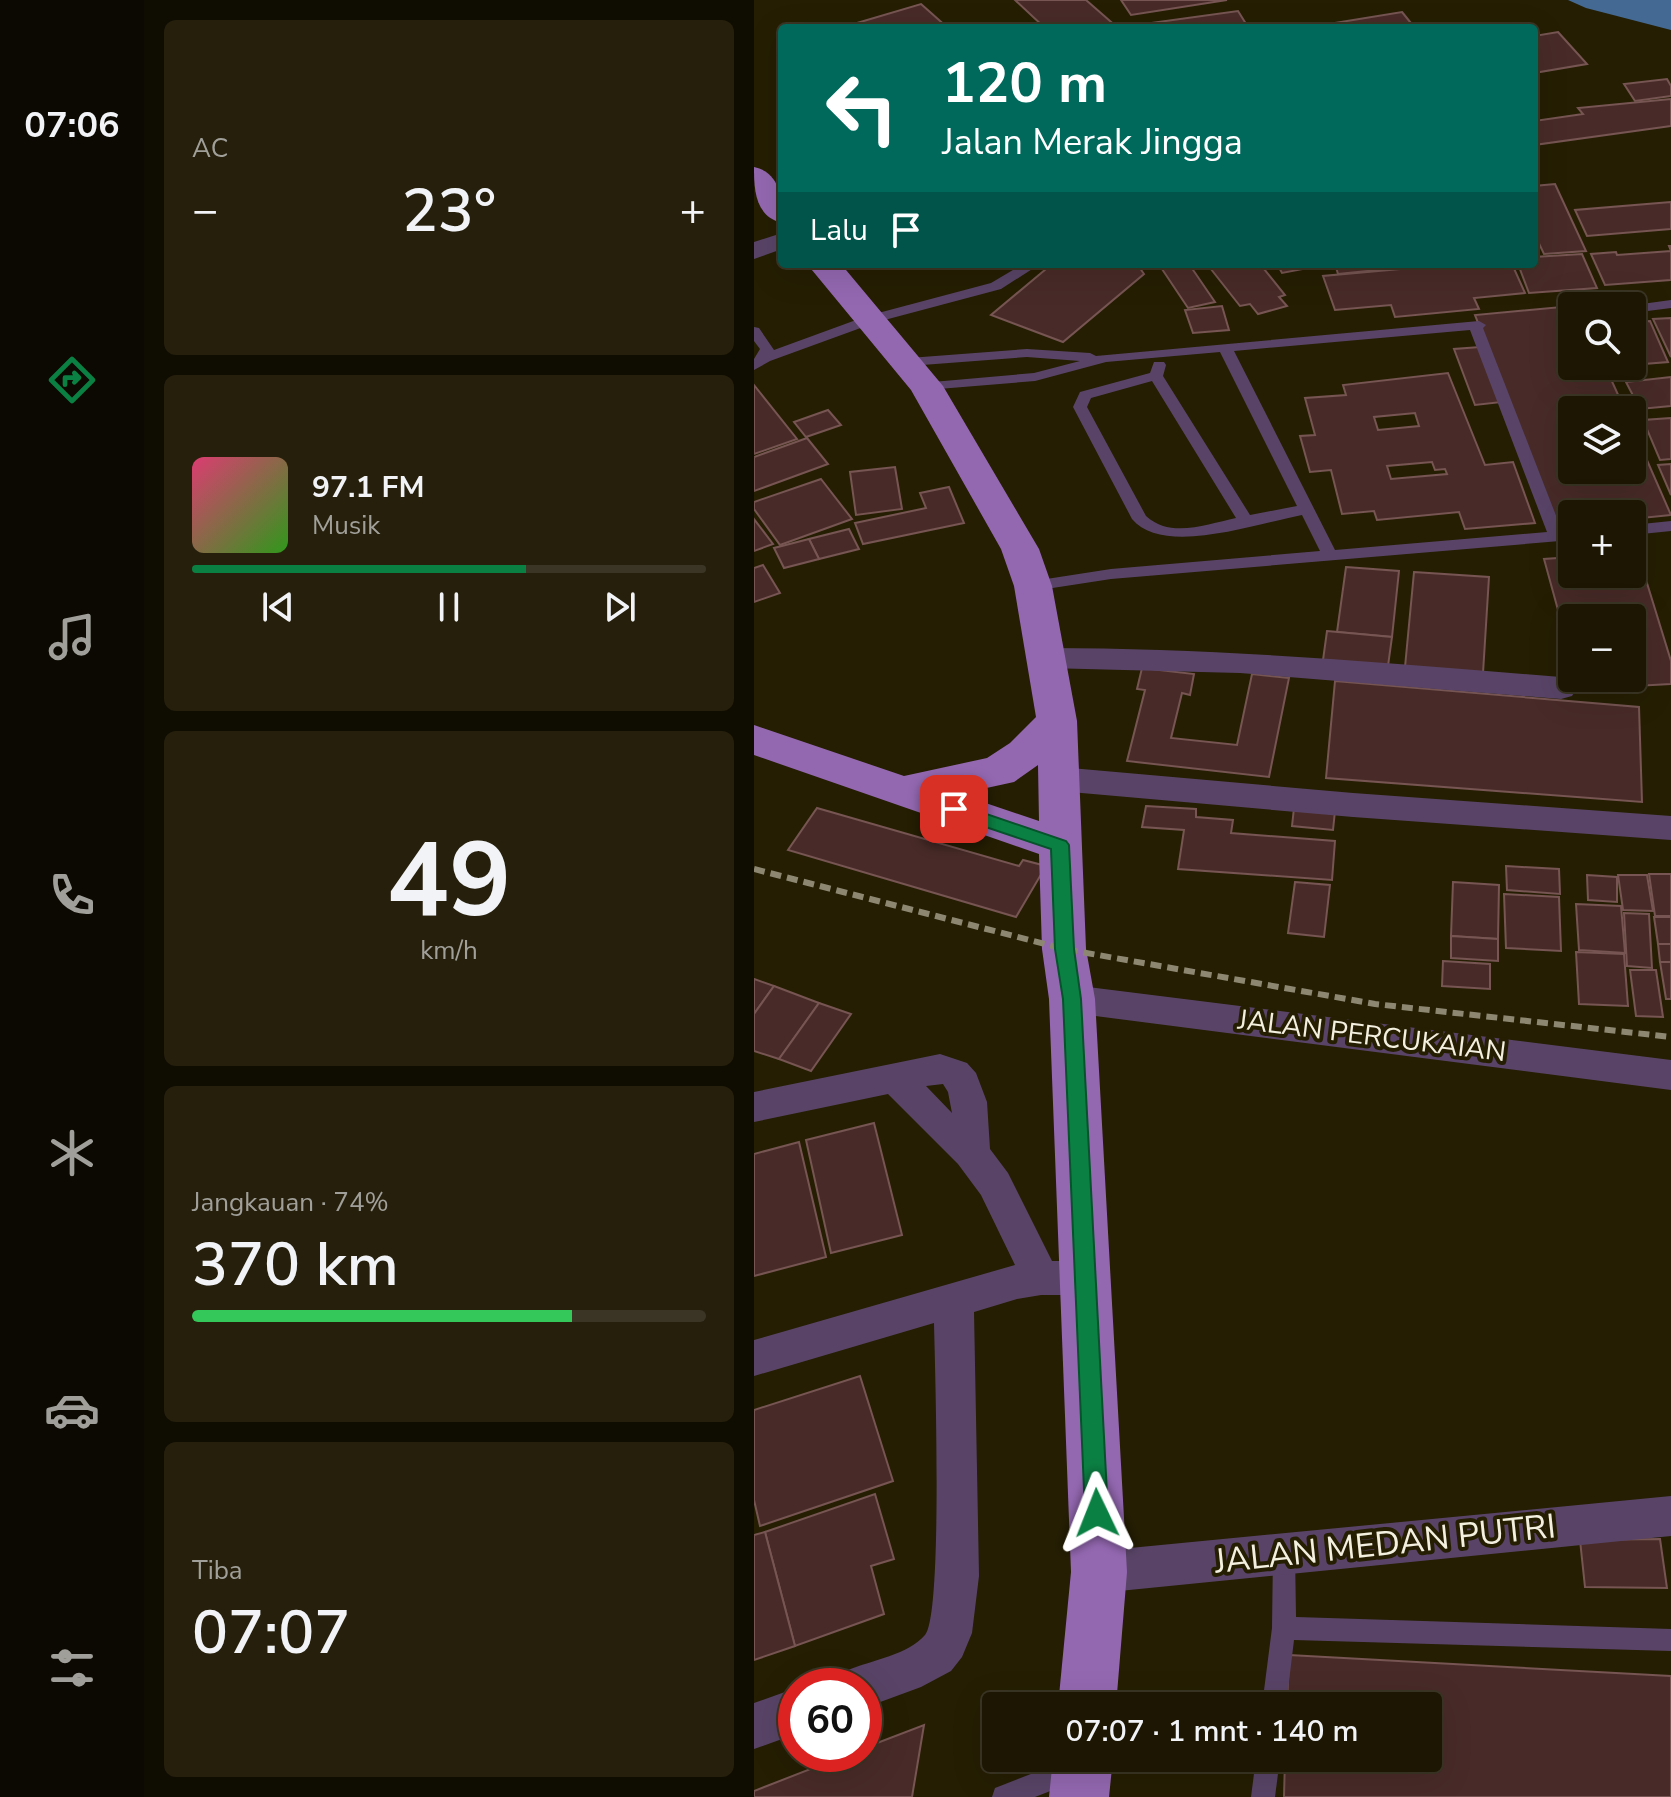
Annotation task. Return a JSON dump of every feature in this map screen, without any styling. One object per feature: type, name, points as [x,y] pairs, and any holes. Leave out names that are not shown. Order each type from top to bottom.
[{"type":"main road","points":[[754,176],[778,205]]},
{"type":"main road","points":[[827,268],[917,374],[1020,549],[1033,586],[1047,658],[1057,721],[1064,949],[1072,999],[1064,1278],[1099,1572],[1088,1692]]},
{"type":"main road","points":[[900,791],[969,780],[999,771],[1025,753],[1057,721]]},
{"type":"main road","points":[[754,740],[1060,845]]},
{"type":"street","points":[[754,251],[778,242]]},
{"type":"street","points":[[1047,658],[1118,657],[1312,667],[1558,688]]},
{"type":"street","points":[[1059,779],[1338,804],[1671,828]]},
{"type":"street","name":"JALAN PERCUKAIAN","points":[[1072,999],[1671,1075]]},
{"type":"street","points":[[754,1107],[897,1080],[971,1153],[1064,1278],[954,1298],[754,1358]]},
{"type":"street","points":[[882,1679],[915,1667],[942,1649],[954,1617],[957,1576],[954,1298]]},
{"type":"street","name":"JALAN MEDAN PUTRI","points":[[1099,1572],[1671,1516]]},
{"type":"street","points":[[754,1726],[778,1717]]},
{"type":"lane","points":[[759,362],[872,319],[996,286],[1026,268]]},
{"type":"lane","points":[[1646,307],[1671,304]]},
{"type":"lane","points":[[917,374],[1027,353],[1105,358],[1477,325],[1558,521]]},
{"type":"lane","points":[[754,331],[765,343],[759,362]]},
{"type":"lane","points":[[1226,349],[1292,475],[1305,509],[1330,556]]},
{"type":"lane","points":[[1161,354],[1156,376],[1246,521]]},
{"type":"lane","points":[[917,374],[1035,377],[1105,358]]},
{"type":"lane","points":[[1156,376],[1097,390],[1085,395],[1080,407],[1140,519],[1149,530],[1166,535],[1305,509]]},
{"type":"lane","points":[[1646,529],[1671,526]]},
{"type":"lane","points":[[1033,586],[1111,574],[1558,537]]},
{"type":"lane","points":[[1276,1692],[1284,1628],[1284,1554]]},
{"type":"lane","points":[[1284,1628],[1671,1640]]},
{"type":"lane","points":[[1263,1797],[1266,1772]]},
{"type":"lane","points":[[1004,1797],[1081,1774]]},
{"type":"water","points":[[1568,0],[1671,0],[1671,30],[1586,8]]},
{"type":"building","points":[[1015,0],[1086,0],[1113,24],[1041,24]]},
{"type":"building","points":[[1121,0],[1227,0],[1131,15]]},
{"type":"building","points":[[921,4],[944,24],[854,24]]},
{"type":"building","points":[[1238,11],[1246,24],[1152,24]]},
{"type":"building","points":[[1402,12],[1412,24],[1328,24]]},
{"type":"building","points":[[1558,32],[1587,64],[1538,72],[1538,35]]},
{"type":"building","points":[[1667,79],[1671,96],[1635,101],[1624,84]]},
{"type":"building","points":[[1671,99],[1671,126],[1538,144],[1538,120],[1583,114],[1578,108]]},
{"type":"building","points":[[1555,184],[1586,251],[1544,254],[1538,241],[1538,186]]},
{"type":"building","points":[[1671,202],[1671,229],[1587,236],[1575,210]]},
{"type":"building","points":[[1671,251],[1671,280],[1605,285],[1591,254],[1616,252],[1617,255]]},
{"type":"building","points":[[1582,254],[1597,288],[1529,293],[1520,268],[1538,268],[1538,257]]},
{"type":"building","points":[[1047,268],[1140,268],[1144,274],[1063,342],[991,315]]},
{"type":"building","points":[[1192,268],[1215,302],[1188,308],[1162,269]]},
{"type":"building","points":[[1210,268],[1263,268],[1285,295],[1279,297],[1287,306],[1258,314],[1250,304],[1240,306]]},
{"type":"building","points":[[1279,268],[1308,268],[1282,273]]},
{"type":"building","points":[[1336,268],[1397,268],[1338,274]]},
{"type":"building","points":[[1412,268],[1514,268],[1525,293],[1474,298],[1479,309],[1395,317],[1391,305],[1335,310],[1323,276]]},
{"type":"building","points":[[1222,306],[1229,330],[1193,333],[1185,310]]},
{"type":"building","points":[[1558,307],[1558,380],[1611,380],[1619,396],[1558,396],[1558,484],[1646,484],[1646,458],[1671,515],[1646,518],[1646,500],[1558,500],[1557,526],[1475,315]]},
{"type":"building","points":[[1671,318],[1671,357],[1653,319]]},
{"type":"building","points":[[1646,321],[1650,321],[1668,362],[1646,364]]},
{"type":"building","points":[[1480,347],[1502,402],[1475,405],[1454,349]]},
{"type":"building","points":[[1448,373],[1485,465],[1513,462],[1535,523],[1465,529],[1459,512],[1377,520],[1374,511],[1342,514],[1331,470],[1310,472],[1300,436],[1315,435],[1305,398],[1346,395],[1343,385]],"holes":[[[1415,413],[1419,426],[1378,430],[1374,417]],[[1432,462],[1435,470],[1445,469],[1447,474],[1391,479],[1387,466]]]},
{"type":"building","points":[[1671,377],[1671,406],[1646,408],[1646,396],[1633,396],[1626,382]]},
{"type":"building","points":[[754,385],[797,439],[754,454]]},
{"type":"building","points":[[828,410],[841,425],[806,437],[794,422]]},
{"type":"building","points":[[1671,418],[1671,459],[1660,460],[1646,420]]},
{"type":"building","points":[[807,438],[828,464],[754,491],[754,457]]},
{"type":"building","points":[[1671,464],[1671,495],[1658,465]]},
{"type":"building","points":[[895,467],[902,509],[856,515],[850,472]]},
{"type":"building","points":[[821,479],[852,519],[780,545],[754,509],[754,502]]},
{"type":"building","points":[[949,487],[964,523],[863,544],[855,523],[926,508],[920,493]]},
{"type":"building","points":[[754,519],[773,544],[754,551]]},
{"type":"building","points":[[849,529],[859,549],[819,559],[809,539]]},
{"type":"building","points":[[809,539],[819,559],[784,568],[774,548]]},
{"type":"building","points":[[1558,558],[1558,588],[1646,588],[1646,580],[1671,661],[1671,684],[1646,685],[1646,604],[1558,604],[1558,610],[1544,559]]},
{"type":"building","points":[[763,565],[780,593],[754,602],[754,568]]},
{"type":"building","points":[[1346,567],[1399,571],[1392,637],[1337,632]]},
{"type":"building","points":[[1414,572],[1489,577],[1483,673],[1405,667]]},
{"type":"building","points":[[1327,631],[1392,637],[1388,666],[1323,660]]},
{"type":"building","points":[[1142,668],[1194,674],[1190,695],[1182,693],[1171,738],[1237,745],[1252,674],[1289,678],[1269,777],[1127,761],[1145,690],[1137,689]]},
{"type":"building","points":[[1335,681],[1639,707],[1642,802],[1326,778]]},
{"type":"building","points":[[1146,806],[1196,809],[1196,817],[1233,820],[1231,833],[1335,841],[1332,880],[1178,869],[1184,830],[1142,827]]},
{"type":"building","points":[[817,808],[1019,866],[1023,860],[1046,866],[1016,917],[788,850]]},
{"type":"building","points":[[1294,808],[1335,811],[1333,830],[1292,826]]},
{"type":"building","points":[[1506,866],[1559,869],[1560,894],[1507,890]]},
{"type":"building","points":[[1649,874],[1671,874],[1671,916],[1655,916]]},
{"type":"building","points":[[1587,875],[1617,877],[1617,902],[1588,900]]},
{"type":"building","points":[[1618,875],[1647,875],[1653,911],[1623,910]]},
{"type":"building","points":[[1295,882],[1330,885],[1324,937],[1288,933]]},
{"type":"building","points":[[1453,882],[1499,885],[1498,939],[1451,936]]},
{"type":"building","points":[[1504,894],[1559,897],[1561,951],[1506,948]]},
{"type":"building","points":[[1576,904],[1621,906],[1625,953],[1579,950]]},
{"type":"building","points":[[1624,913],[1649,914],[1652,968],[1627,966]]},
{"type":"building","points":[[1654,917],[1671,917],[1671,944],[1658,944]]},
{"type":"building","points":[[1451,936],[1498,939],[1498,961],[1451,958]]},
{"type":"building","points":[[1658,944],[1671,944],[1671,962],[1660,962]]},
{"type":"building","points":[[1576,952],[1624,954],[1628,1006],[1579,1004]]},
{"type":"building","points":[[1443,961],[1490,964],[1490,989],[1442,986]]},
{"type":"building","points":[[1660,962],[1671,962],[1671,999],[1666,999]]},
{"type":"building","points":[[1630,970],[1656,970],[1663,1017],[1636,1016]]},
{"type":"building","points":[[754,979],[774,986],[754,1014]]},
{"type":"building","points":[[774,986],[819,1003],[779,1059],[754,1051],[754,1014]]},
{"type":"building","points":[[819,1003],[851,1014],[811,1071],[779,1059]]},
{"type":"building","points":[[874,1123],[902,1235],[831,1253],[806,1140]]},
{"type":"building","points":[[799,1142],[826,1257],[754,1276],[754,1154]]},
{"type":"building","points":[[860,1376],[893,1481],[760,1526],[754,1500],[754,1410]]},
{"type":"building","points":[[875,1494],[894,1559],[871,1566],[884,1614],[795,1646],[765,1532]]},
{"type":"building","points":[[765,1532],[795,1646],[754,1660],[754,1535]]},
{"type":"building","points":[[1660,1539],[1667,1588],[1585,1587],[1580,1540]]},
{"type":"building","points":[[1289,1655],[1671,1676],[1671,1797],[1284,1797],[1285,1772],[1442,1772],[1442,1692],[1288,1692]]},
{"type":"building","points":[[924,1725],[912,1797],[754,1797],[754,1791],[803,1772],[882,1772],[882,1741]]},
{"type":"railway","points":[[754,869],[1064,949],[1375,1004],[1671,1037]]},
{"type":"route","points":[[954,809],[1060,845],[1064,949],[1072,999],[1097,1513]]}]
